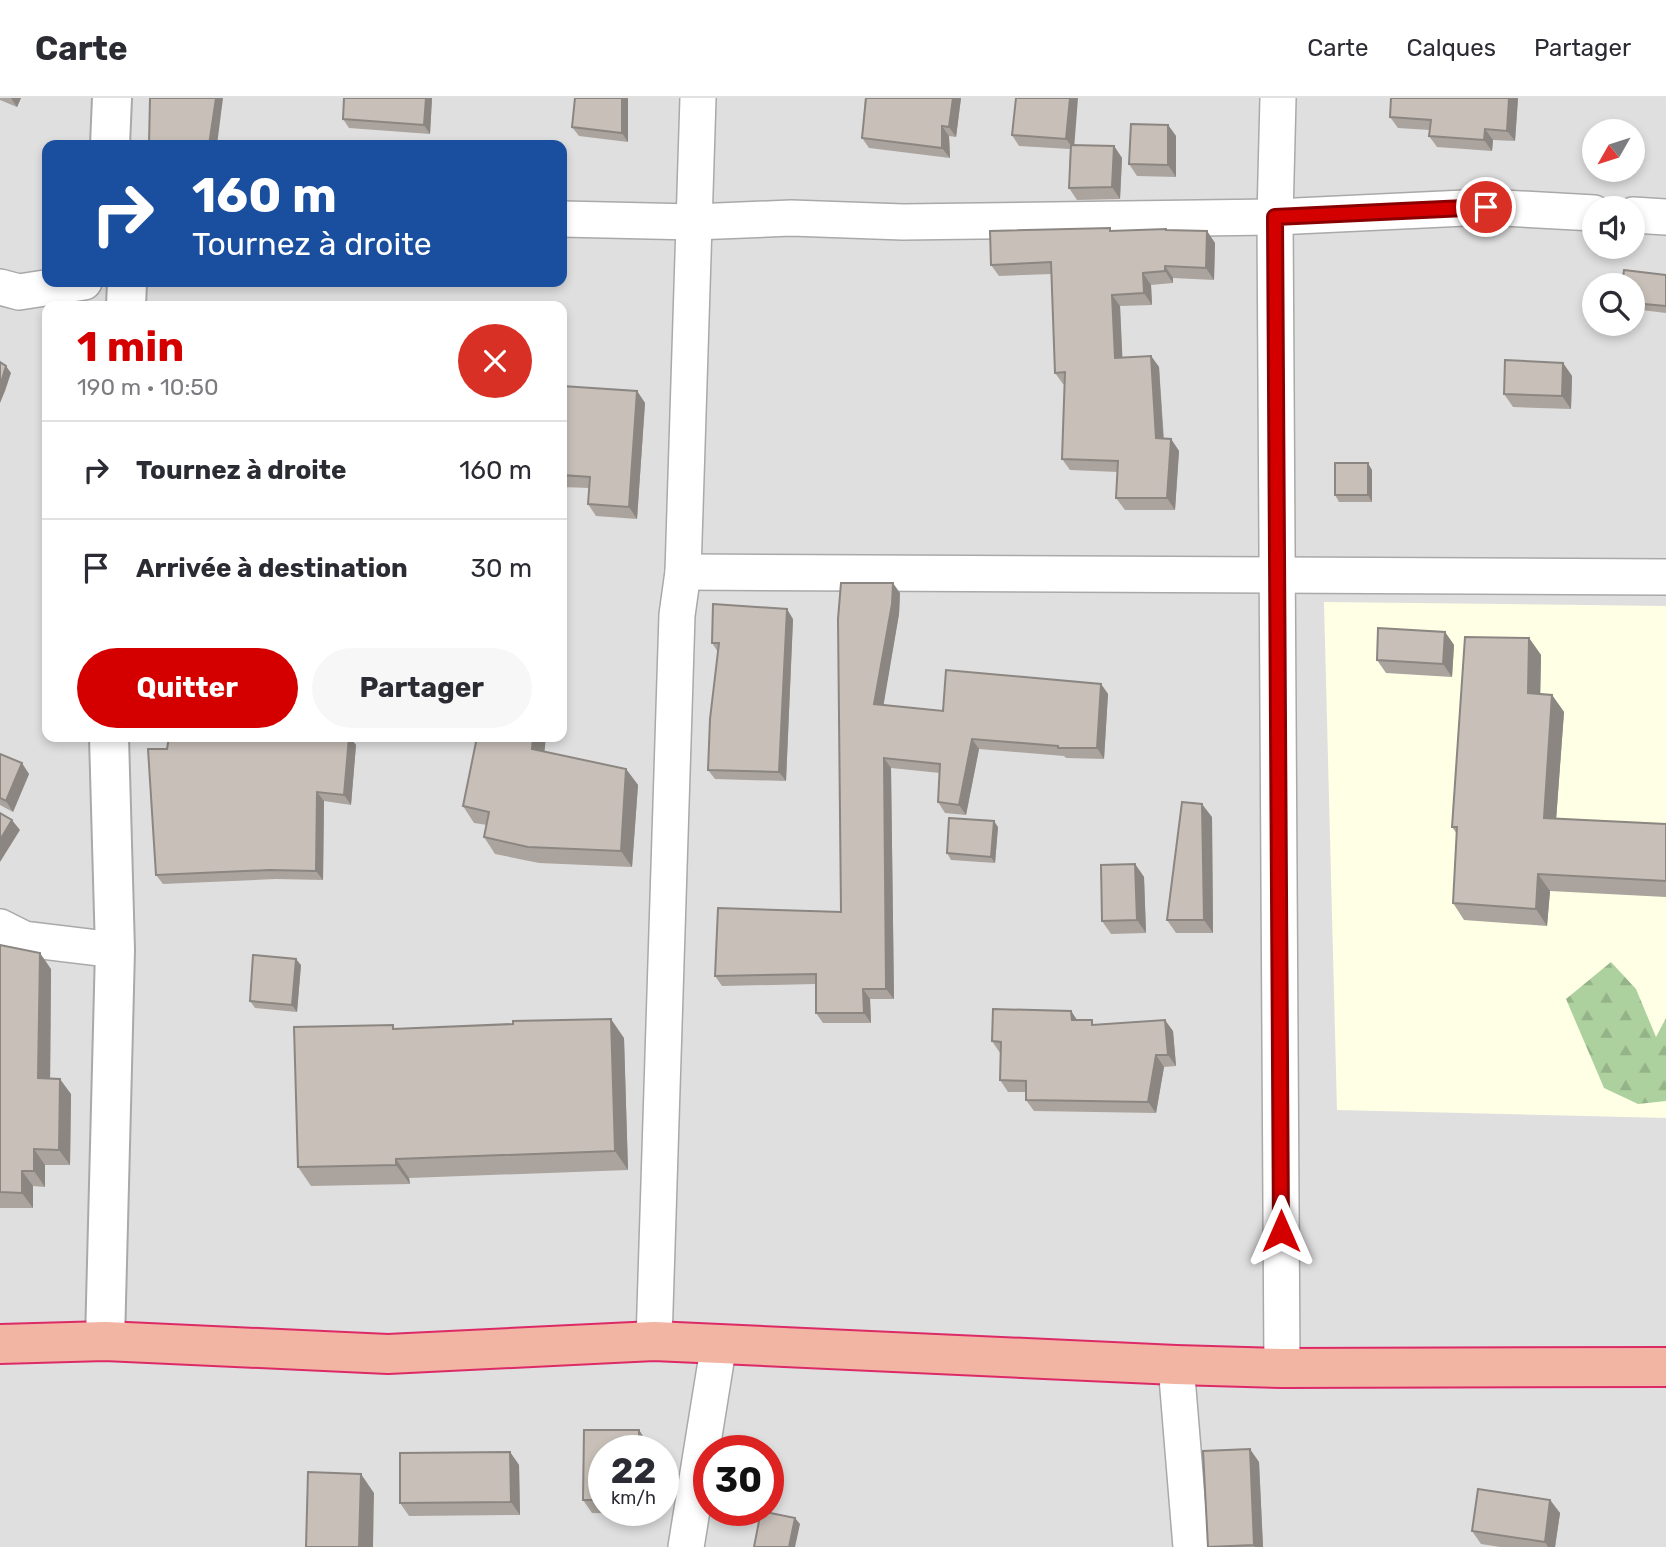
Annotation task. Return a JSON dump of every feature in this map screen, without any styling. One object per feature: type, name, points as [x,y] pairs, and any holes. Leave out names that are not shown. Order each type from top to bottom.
[{"type":"highway","points":[[0,1344],[105,1341],[388,1354],[654,1340],[1282,1368],[1666,1367]]},
{"type":"street","points":[[110,140],[112,98]]},
{"type":"street","points":[[654,1340],[677,615],[683,572],[698,98]]},
{"type":"street","points":[[1278,98],[1275,217],[1282,1368]]},
{"type":"street","points":[[567,219],[694,222],[791,218],[903,222],[1275,217],[1486,207],[1582,212]]},
{"type":"street","points":[[1645,216],[1666,217]]},
{"type":"street","points":[[0,287],[19,292],[52,287]]},
{"type":"street","points":[[683,572],[1666,577]]},
{"type":"street","points":[[105,1341],[115,950],[109,742]]},
{"type":"street","points":[[0,927],[24,939],[115,950]]},
{"type":"street","points":[[686,1547],[719,1343]]},
{"type":"street","points":[[1176,1365],[1191,1547]]},
{"type":"shaded area","points":[[0,98],[1666,98],[1666,1547],[0,1547]]},
{"type":"shaded area","points":[[1324,602],[1666,606],[1666,1118],[1337,1110]]},
{"type":"green space","points":[[1611,962],[1636,989],[1656,1037],[1666,1018],[1666,1101],[1638,1104],[1604,1088],[1566,999]]},
{"type":"building","points":[[150,98],[216,98],[210,140],[149,140]]},
{"type":"building","points":[[344,98],[426,98],[424,125],[343,119]]},
{"type":"building","points":[[575,98],[622,98],[622,133],[572,127]]},
{"type":"building","points":[[866,98],[953,98],[949,127],[942,126],[942,148],[862,138]]},
{"type":"building","points":[[1016,98],[1070,98],[1066,139],[1012,135]]},
{"type":"building","points":[[1391,98],[1509,98],[1507,131],[1485,129],[1484,140],[1429,136],[1431,120],[1390,117]]},
{"type":"building","points":[[1131,124],[1168,125],[1168,165],[1129,164]]},
{"type":"building","points":[[1071,145],[1114,146],[1112,187],[1069,188]]},
{"type":"building","points":[[1110,228],[1110,231],[1207,231],[1206,268],[1165,266],[1165,271],[1143,273],[1144,293],[1112,295],[1115,358],[1151,356],[1156,438],[1171,439],[1167,498],[1116,498],[1118,461],[1062,459],[1065,372],[1055,373],[1051,262],[991,265],[990,231]]},
{"type":"building","points":[[1624,270],[1666,275],[1666,306],[1645,304],[1645,273],[1624,273]]},
{"type":"building","points":[[1505,360],[1563,363],[1562,396],[1504,394]]},
{"type":"building","points":[[0,362],[6,366],[0,386]]},
{"type":"building","points":[[567,386],[637,391],[629,507],[588,504],[590,477],[567,475]]},
{"type":"building","points":[[1335,463],[1368,463],[1368,495],[1335,495]]},
{"type":"building","points":[[841,583],[893,583],[892,604],[874,704],[943,711],[946,670],[1101,684],[1097,748],[1058,748],[972,739],[959,805],[938,802],[940,764],[884,758],[886,989],[863,989],[864,1013],[816,1013],[816,974],[715,976],[718,908],[841,912],[838,619]]},
{"type":"building","points":[[713,604],[787,609],[779,772],[708,770],[710,719],[719,643],[712,643]]},
{"type":"building","points":[[1378,628],[1445,632],[1443,664],[1377,660]]},
{"type":"building","points":[[1465,637],[1529,638],[1528,693],[1552,695],[1544,818],[1666,824],[1666,881],[1538,874],[1536,909],[1453,903],[1457,827],[1452,827]]},
{"type":"building","points":[[168,742],[349,742],[344,795],[317,792],[316,871],[270,870],[156,875],[148,749],[167,749]]},
{"type":"building","points":[[476,742],[533,742],[532,749],[626,769],[621,851],[528,847],[484,837],[489,812],[463,806]]},
{"type":"building","points":[[0,754],[22,763],[6,801],[0,798]]},
{"type":"building","points":[[1182,802],[1202,804],[1204,920],[1167,920]]},
{"type":"building","points":[[0,813],[12,820],[0,840]]},
{"type":"building","points":[[949,818],[994,821],[991,857],[947,853]]},
{"type":"building","points":[[1135,864],[1137,920],[1102,921],[1101,865]]},
{"type":"building","points":[[0,945],[40,953],[38,1078],[60,1079],[59,1150],[34,1149],[34,1171],[22,1171],[22,1193],[0,1192]]},
{"type":"building","points":[[253,955],[296,959],[292,1005],[250,1001]]},
{"type":"building","points":[[993,1009],[1071,1011],[1072,1020],[1092,1020],[1092,1025],[1165,1020],[1168,1055],[1156,1055],[1148,1102],[1026,1100],[1026,1081],[1000,1080],[1001,1042],[992,1041]]},
{"type":"building","points":[[611,1019],[615,1151],[396,1159],[396,1165],[298,1167],[294,1027],[393,1025],[393,1029],[513,1024],[513,1021]]},
{"type":"building","points":[[584,1430],[639,1430],[639,1435],[588,1435],[588,1500],[583,1500]]},
{"type":"building","points":[[1250,1449],[1254,1545],[1208,1547],[1203,1451]]},
{"type":"building","points":[[510,1452],[511,1502],[400,1503],[400,1453]]},
{"type":"building","points":[[308,1472],[361,1474],[359,1547],[306,1547]]},
{"type":"building","points":[[1478,1489],[1550,1500],[1545,1542],[1472,1531]]},
{"type":"building","points":[[784,1516],[795,1518],[789,1547],[754,1547],[758,1526],[784,1526]]},
{"type":"route","points":[[1281,1231],[1275,217],[1486,207]]}]
